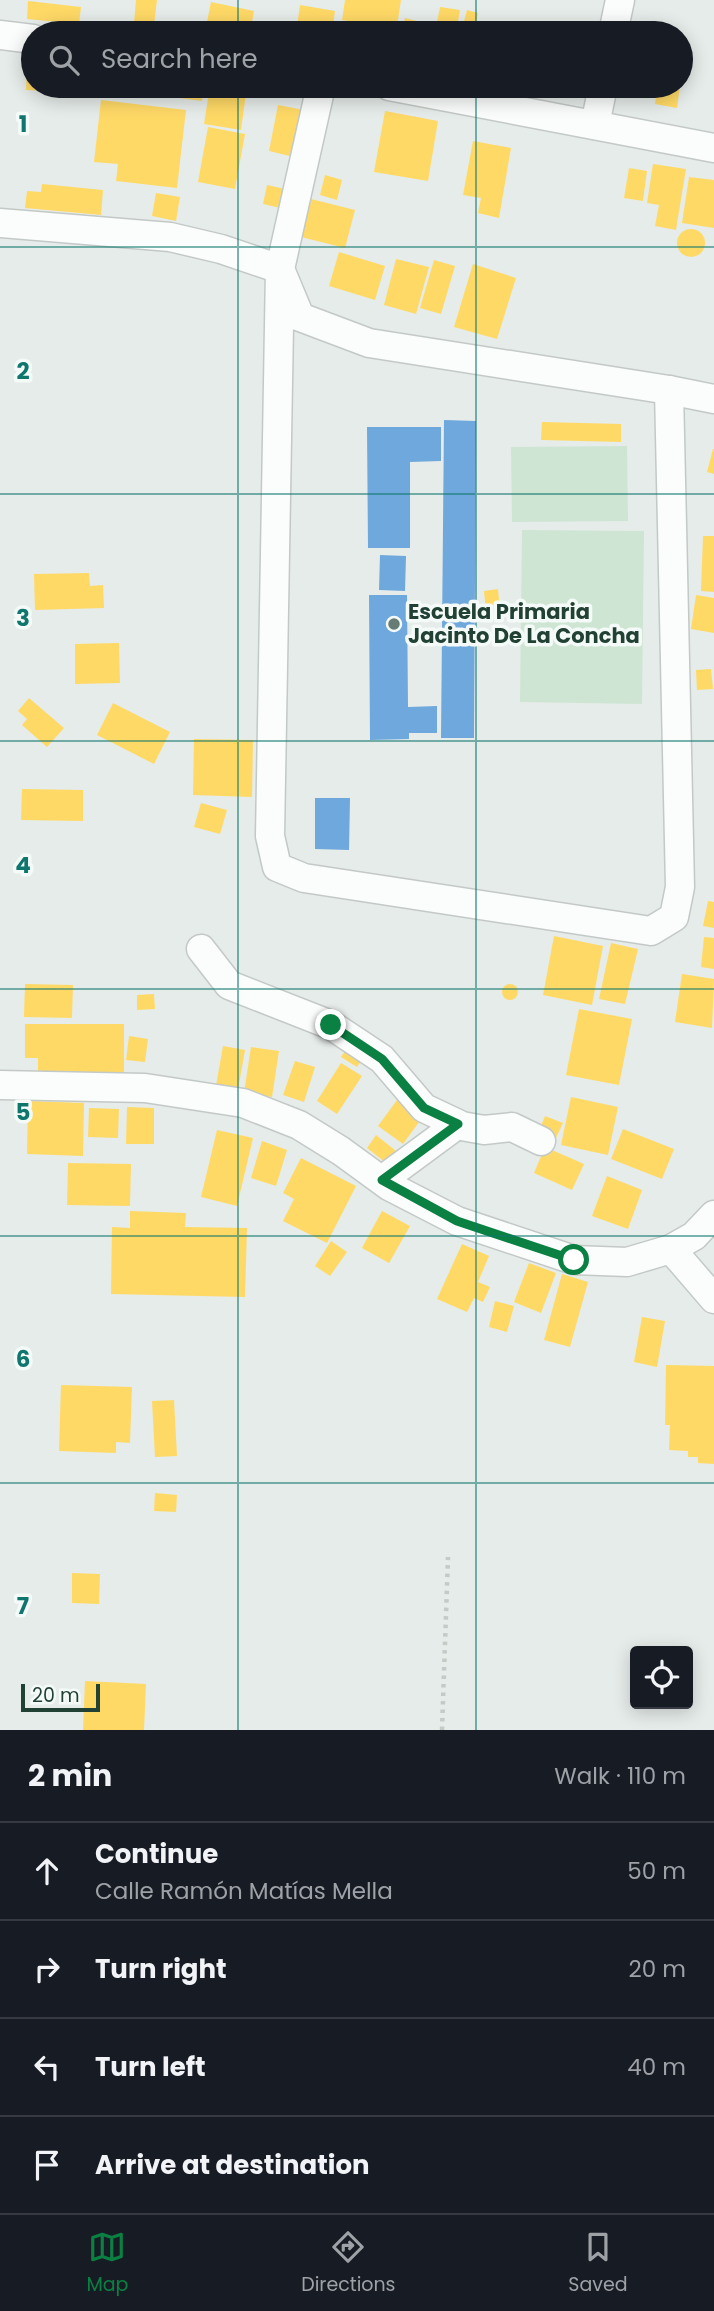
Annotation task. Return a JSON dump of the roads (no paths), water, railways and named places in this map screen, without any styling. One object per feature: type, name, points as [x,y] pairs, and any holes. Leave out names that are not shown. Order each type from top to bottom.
[{"type":"street","points":[[616,21],[620,0]]},
{"type":"street","points":[[0,35],[21,38]]},
{"type":"street","points":[[318,98],[280,269],[270,835],[277,867],[304,878],[652,932],[674,917],[680,887],[669,390]]},
{"type":"street","points":[[452,98],[714,148]]},
{"type":"street","points":[[595,125],[601,98]]},
{"type":"street","points":[[0,223],[170,237],[221,249],[280,269],[300,317],[369,343],[669,390],[714,400]]},
{"type":"street","points":[[201,948],[229,985],[331,1025],[382,1059],[424,1108],[458,1124],[456,1125]]},
{"type":"street","points":[[0,1086],[145,1088],[243,1103],[299,1125],[341,1150],[382,1180],[457,1221],[574,1260],[627,1262],[671,1249],[694,1236],[714,1215]]},
{"type":"street","points":[[382,1180],[456,1125],[484,1130],[512,1127],[541,1141]]},
{"type":"street","points":[[671,1249],[714,1298]]},
{"type":"place","name":"Escuela Primaria Jacinto De La Concha","points":[[394,624]]}]
